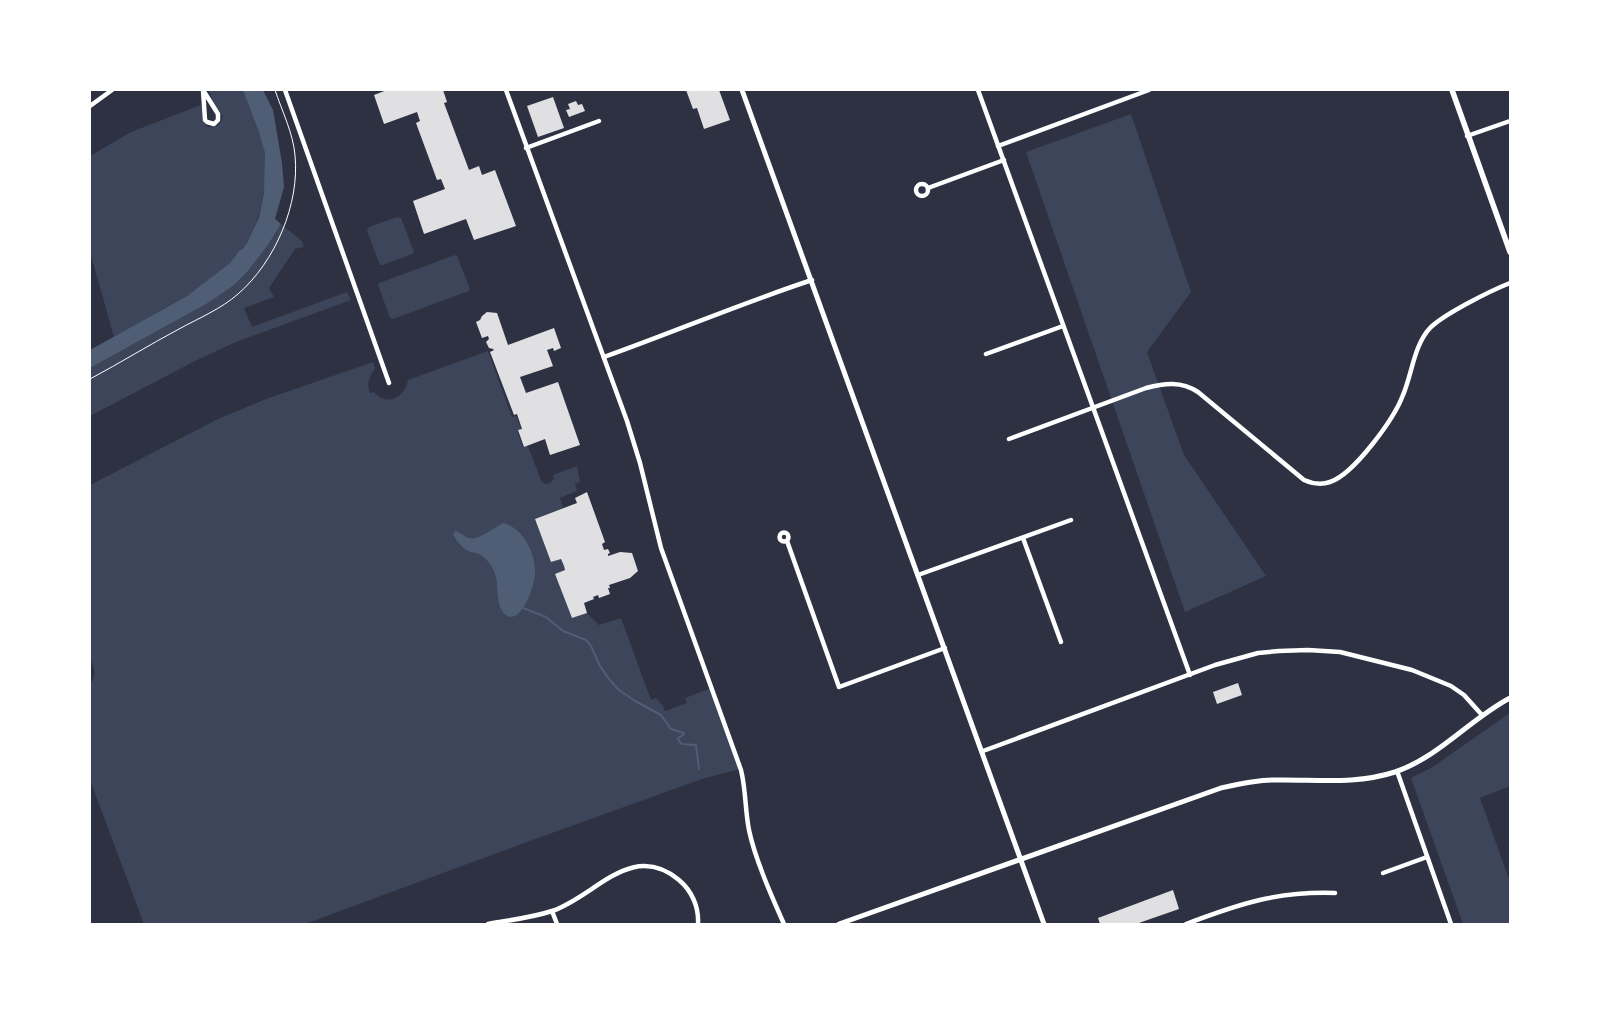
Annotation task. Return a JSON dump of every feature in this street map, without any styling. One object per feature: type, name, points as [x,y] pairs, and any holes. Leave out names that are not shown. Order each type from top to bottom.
[{"type":"main road","points":[[1452,90],[1510,252]]},
{"type":"street","points":[[90,106],[112,90]]},
{"type":"street","points":[[203,90],[218,114],[218,120],[214,124],[205,120],[203,90]]},
{"type":"street","points":[[285,90],[389,383]]},
{"type":"street","points":[[506,90],[604,357],[640,463],[661,548],[741,770],[746,791],[748,822],[752,841],[784,924]]},
{"type":"street","points":[[742,90],[983,751],[1044,924]]},
{"type":"street","points":[[978,90],[1190,675]]},
{"type":"street","points":[[998,146],[1150,90]]},
{"type":"street","points":[[1467,136],[1510,120]]},
{"type":"street","points":[[526,148],[599,121]]},
{"type":"street","points":[[928,188],[1004,160]]},
{"type":"street","points":[[604,357],[750,301],[812,280]]},
{"type":"street","points":[[1009,439],[1158,385],[1170,383],[1186,385],[1198,392],[1304,480],[1318,484],[1329,483],[1341,477],[1358,460],[1386,425],[1402,398],[1422,341],[1430,329],[1449,314],[1510,283]]},
{"type":"street","points":[[986,354],[1063,326]]},
{"type":"street","points":[[918,574],[1072,520]]},
{"type":"street","points":[[1023,538],[1061,642]]},
{"type":"street","points":[[787,541],[839,687],[945,648]]},
{"type":"street","points":[[983,751],[1235,659],[1258,654],[1308,650],[1340,652],[1401,666],[1442,681],[1457,690],[1482,715]]},
{"type":"street","points":[[839,924],[1221,788],[1274,780],[1343,781],[1374,777],[1397,771],[1433,753],[1482,715],[1510,698]]},
{"type":"street","points":[[1397,771],[1451,924]]},
{"type":"street","points":[[1383,874],[1428,857]]},
{"type":"street","points":[[488,924],[552,911],[583,896],[619,872],[647,866],[662,870],[681,882],[695,904],[698,924]]},
{"type":"street","points":[[1186,924],[1260,899],[1305,893],[1335,893]]},
{"type":"street","points":[[552,911],[557,924]]},
{"type":"path","points":[[90,379],[237,295],[257,272],[272,250],[290,212],[296,174],[293,143],[275,90]]},
{"type":"shaded area","points":[[209,90],[243,90],[258,129],[265,153],[266,178],[262,203],[254,227],[243,250],[239,251],[230,263],[219,272],[187,296],[114,337],[90,252],[90,156],[131,132],[201,105],[205,125],[208,127],[217,126],[223,117],[214,104]]},
{"type":"shaded area","points":[[243,90],[263,90],[273,110],[284,187],[275,219],[281,224],[248,271],[233,286],[208,303],[90,368],[90,350],[187,296],[230,263],[248,241],[259,217],[264,193],[265,153]]},
{"type":"shaded area","points":[[1131,114],[1191,292],[1147,352],[1184,455],[1266,576],[1185,612],[1026,152]]},
{"type":"shaded area","points":[[397,217],[401,218],[414,252],[380,265],[367,231],[369,227]]},
{"type":"shaded area","points":[[281,224],[302,241],[304,247],[295,249],[269,288],[274,297],[244,308],[252,327],[347,292],[351,300],[236,342],[195,361],[90,416],[90,368],[208,303],[233,286],[248,271]]},
{"type":"shaded area","points":[[455,255],[470,289],[469,291],[393,319],[390,318],[378,285],[379,283]]},
{"type":"shaded area","points":[[488,351],[512,417],[516,416],[521,429],[517,431],[523,447],[528,446],[541,480],[545,484],[550,483],[554,479],[553,475],[577,466],[580,482],[575,484],[577,491],[560,498],[563,508],[535,519],[551,562],[561,559],[565,570],[555,574],[572,618],[587,613],[599,625],[621,618],[651,700],[656,698],[665,711],[687,703],[685,698],[711,688],[740,769],[702,779],[305,924],[144,924],[90,780],[90,684],[94,675],[94,668],[90,658],[90,485],[218,419],[266,399],[373,362],[375,368],[370,377],[370,393],[374,392],[379,397],[389,400],[403,392],[408,380]]},
{"type":"shaded area","points":[[503,523],[517,530],[523,536],[531,550],[535,566],[530,595],[522,610],[512,617],[502,611],[496,576],[489,563],[482,556],[463,548],[453,535],[455,531],[473,538]]},
{"type":"shaded area","points":[[1510,713],[1510,786],[1480,798],[1510,882],[1510,924],[1463,924],[1411,778],[1431,768]]},
{"type":"building","points":[[387,90],[443,90],[447,102],[444,103],[469,170],[479,166],[482,175],[495,170],[516,226],[474,240],[466,219],[424,234],[413,201],[445,189],[441,179],[437,180],[416,123],[420,121],[417,112],[384,124],[374,95]]},
{"type":"building","points":[[686,90],[719,90],[730,120],[704,129],[697,108],[693,109]]},
{"type":"building","points":[[553,97],[564,128],[538,137],[527,106]]},
{"type":"building","points":[[576,101],[578,105],[582,104],[585,111],[569,117],[566,110],[570,109],[568,104]]},
{"type":"building","points":[[487,312],[497,313],[508,345],[554,328],[561,348],[554,351],[553,348],[547,350],[553,366],[520,377],[526,393],[558,382],[580,445],[550,455],[545,439],[524,447],[518,430],[522,429],[517,414],[514,415],[490,352],[494,350],[489,348],[486,342],[489,339],[488,336],[482,338],[476,322]]},
{"type":"building","points":[[587,492],[605,542],[602,544],[604,550],[608,549],[610,553],[608,556],[620,552],[632,553],[638,571],[630,578],[609,585],[610,594],[599,598],[598,595],[593,597],[594,599],[584,603],[587,613],[572,618],[555,574],[565,570],[564,566],[561,559],[551,562],[535,519],[577,503],[575,498]]},
{"type":"building","points":[[1238,683],[1242,695],[1217,704],[1213,692]]},
{"type":"building","points":[[1173,890],[1179,909],[1136,924],[1100,924],[1098,918]]},
{"type":"waterway","points":[[523,608],[546,617],[563,631],[586,640],[591,646],[600,666],[619,690],[661,715],[671,729],[684,733],[678,738],[682,744],[696,745],[699,769]]}]
